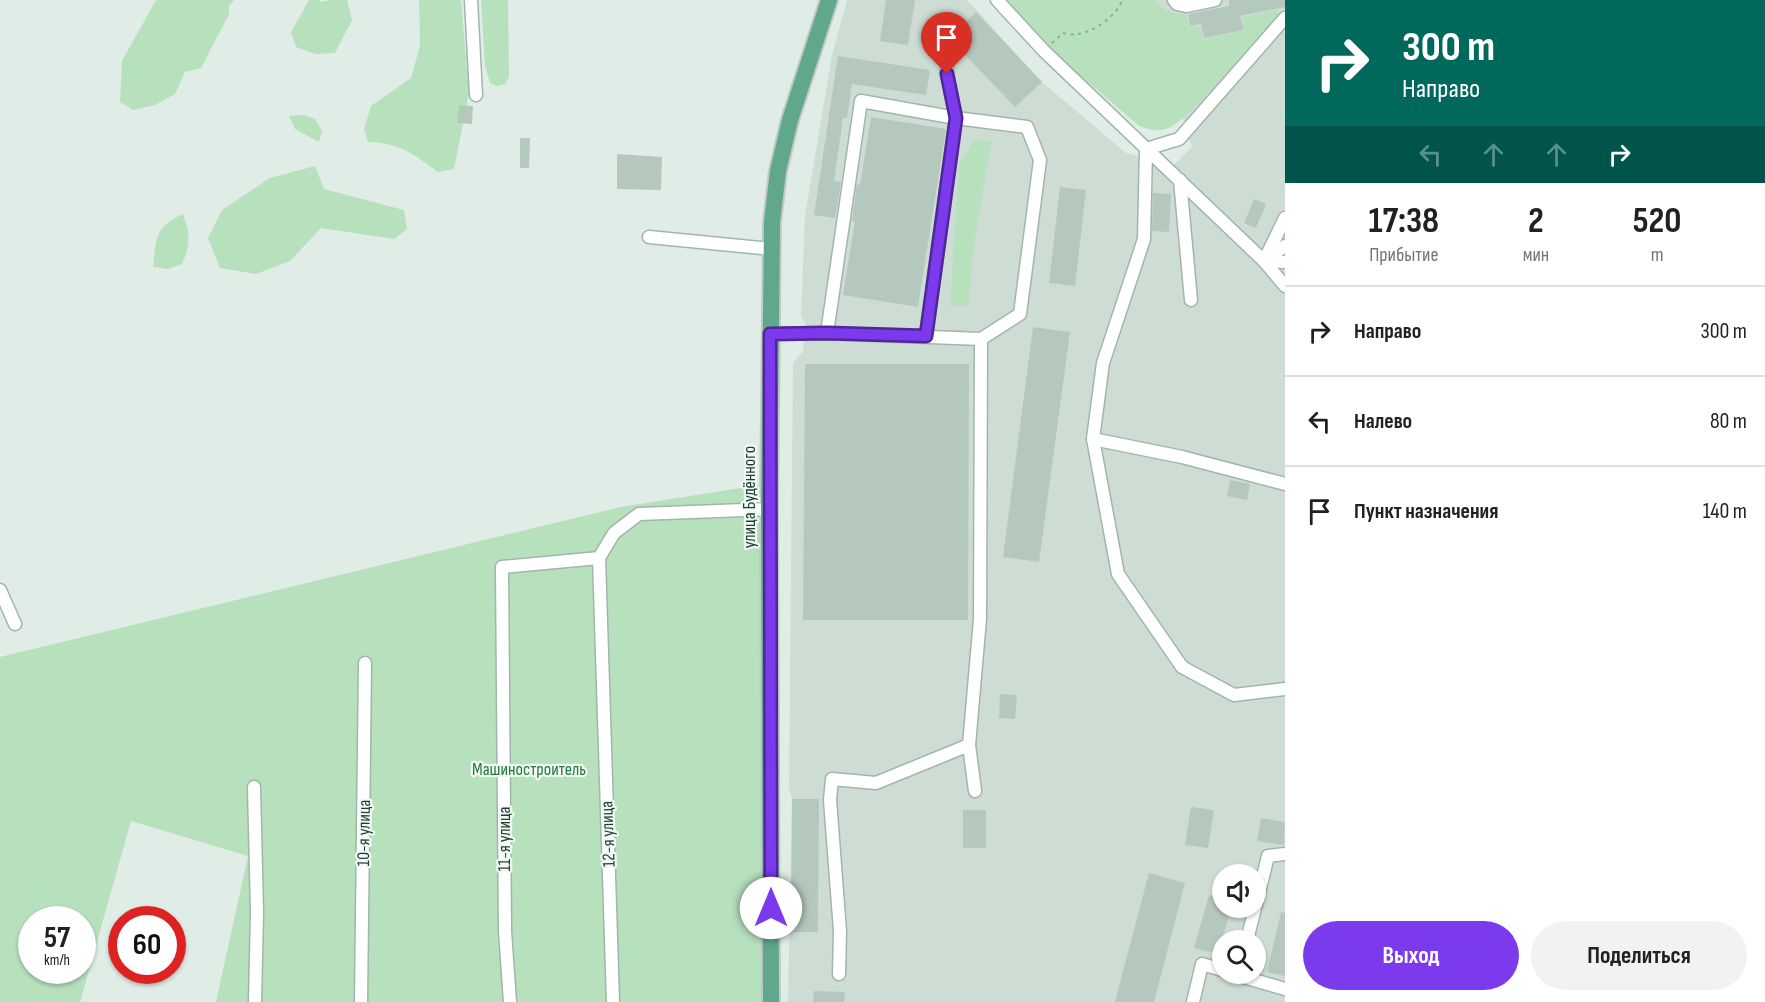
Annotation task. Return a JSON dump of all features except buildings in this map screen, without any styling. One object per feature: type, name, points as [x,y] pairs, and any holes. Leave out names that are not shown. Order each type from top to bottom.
[{"type":"main road","name":"улица Будённого","points":[[771,1002],[769,509],[772,222],[778,171],[790,120],[829,0]]},
{"type":"street","points":[[471,0],[476,95]]},
{"type":"street","points":[[997,0],[1044,51],[1264,261],[1285,286]]},
{"type":"street","points":[[1174,0],[1177,4],[1186,6],[1215,0]]},
{"type":"street","points":[[1146,149],[1179,139],[1285,18]]},
{"type":"street","points":[[926,336],[956,118],[946,55]]},
{"type":"street","points":[[770,334],[827,333],[981,339],[1020,314],[1040,160],[1027,127],[956,118],[861,100],[827,333]]},
{"type":"street","points":[[1146,149],[1144,239],[1103,363],[1093,440],[1118,574],[1182,667],[1234,695],[1285,689]]},
{"type":"street","points":[[1180,180],[1191,300]]},
{"type":"street","points":[[1264,261],[1285,218]]},
{"type":"street","points":[[650,237],[771,249]]},
{"type":"street","points":[[1264,261],[1285,246]]},
{"type":"street","points":[[1264,261],[1285,262]]},
{"type":"street","points":[[975,791],[969,745],[980,619],[981,339]]},
{"type":"street","points":[[1093,440],[1182,457],[1285,484]]},
{"type":"street","points":[[599,558],[614,533],[639,514],[769,509]]},
{"type":"street","name":"11-я улица","points":[[510,1002],[505,931],[502,567],[599,558]]},
{"type":"street","name":"12-я улица","points":[[599,558],[613,1002]]},
{"type":"street","points":[[0,590],[15,624]]},
{"type":"street","name":"10-я улица","points":[[361,1002],[365,663]]},
{"type":"street","points":[[839,974],[840,932],[830,800],[832,779],[876,783],[969,745]]},
{"type":"street","points":[[255,787],[257,912],[255,1002]]},
{"type":"street","points":[[1266,864],[1268,856],[1285,855]]},
{"type":"street","points":[[1193,1002],[1202,964],[1212,967]]},
{"type":"street","points":[[1266,983],[1285,989]]},
{"type":"path","points":[[1044,51],[1063,33],[1078,34],[1096,27],[1118,11],[1122,0]]},
{"type":"shaded area","points":[[847,0],[967,0],[1042,82],[1126,153],[1174,165],[1192,147],[1144,0],[1285,0],[1285,1002],[788,1002],[792,799],[789,787],[793,363],[803,351],[806,325],[801,315],[805,216],[832,55]]},
{"type":"green space","points":[[156,0],[234,0],[229,5],[229,14],[201,68],[185,72],[175,94],[155,105],[133,110],[120,102],[122,61]]},
{"type":"green space","points":[[309,0],[321,2],[347,0],[352,20],[335,53],[316,54],[296,47],[291,32]]},
{"type":"green space","points":[[419,0],[461,0],[469,93],[454,169],[438,172],[405,150],[389,144],[368,142],[364,129],[371,106],[411,78],[420,46]]},
{"type":"green space","points":[[481,0],[508,0],[509,77],[505,84],[497,86],[490,83],[485,65]]},
{"type":"green space","points":[[1002,0],[1155,0],[1157,5],[1172,13],[1186,14],[1189,27],[1200,26],[1203,39],[1244,31],[1242,17],[1276,10],[1279,14],[1190,112],[1166,129],[1156,130],[1139,126],[1059,57]]},
{"type":"green space","points":[[304,115],[315,119],[322,131],[319,142],[295,129],[289,116]]},
{"type":"green space","points":[[974,139],[991,142],[973,250],[969,306],[950,306],[959,166]]},
{"type":"green space","points":[[315,166],[324,189],[404,210],[407,229],[394,239],[321,228],[290,261],[256,274],[220,268],[208,238],[222,210],[270,178]]},
{"type":"green space","points":[[183,214],[188,239],[187,251],[182,264],[168,269],[153,267],[159,234],[167,223]]},
{"type":"green space","name":"Машиностроитель","points":[[759,485],[768,1002],[216,1002],[248,856],[131,821],[96,945],[96,906],[18,906],[18,984],[85,984],[80,1002],[0,1002],[0,657],[621,507]]},
{"type":"route","points":[[771,908],[770,334],[926,336],[956,118],[947,74]]}]
